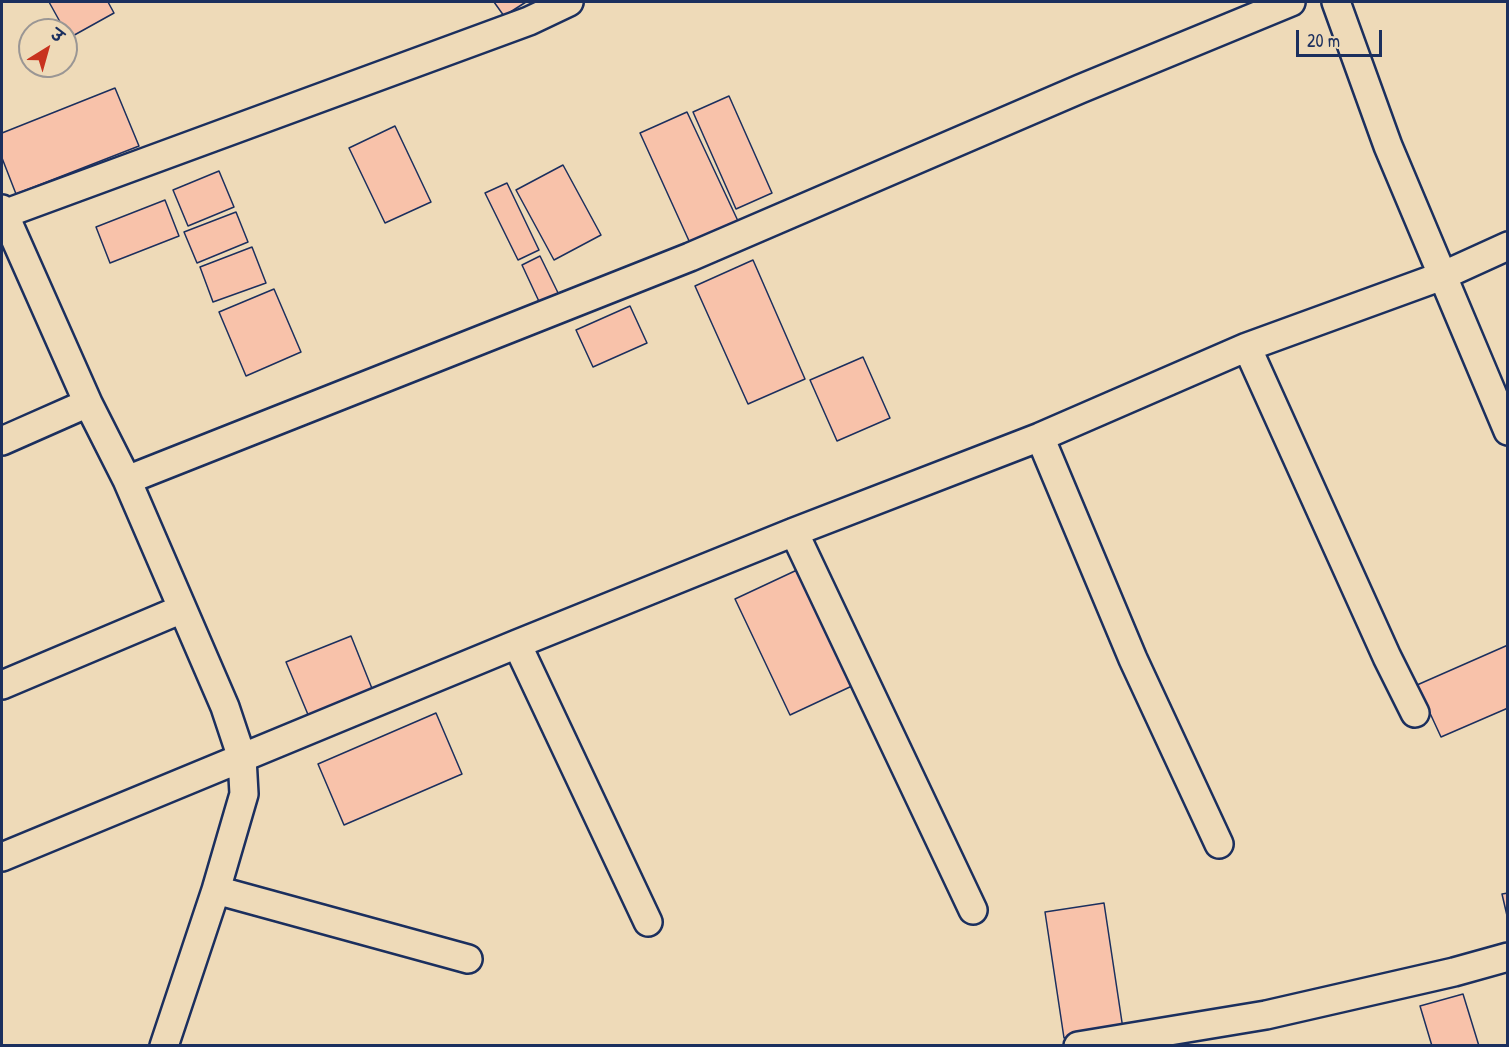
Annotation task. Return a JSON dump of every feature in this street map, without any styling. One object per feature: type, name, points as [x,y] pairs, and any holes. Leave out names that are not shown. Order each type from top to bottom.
[{"type":"street","points":[[170,1044],[244,794],[242,758],[225,706],[128,480],[88,403],[3,211],[529,21],[569,2]]},
{"type":"street","points":[[128,480],[690,257],[1080,89],[1291,2]]},
{"type":"street","points":[[1336,2],[1388,146],[1508,431]]},
{"type":"street","points":[[2,857],[517,644],[794,532],[1040,437],[1247,347],[1442,276],[1508,246]]},
{"type":"street","points":[[1247,347],[1387,657],[1415,713]]},
{"type":"street","points":[[2,441],[88,403]]},
{"type":"street","points":[[1040,437],[1133,659],[1219,844]]},
{"type":"street","points":[[794,532],[973,910]]},
{"type":"street","points":[[2,685],[182,609]]},
{"type":"street","points":[[517,644],[648,922]]},
{"type":"street","points":[[216,890],[468,959]]},
{"type":"street","points":[[1078,1046],[1266,1015],[1454,972],[1508,957]]},
{"type":"building","points":[[49,2],[108,2],[114,13],[78,33],[78,18],[58,18]]},
{"type":"building","points":[[494,2],[526,2],[504,16]]},
{"type":"building","points":[[115,88],[139,146],[16,194],[2,158],[2,133]]},
{"type":"building","points":[[729,96],[772,193],[736,209],[693,112]]},
{"type":"building","points":[[687,112],[738,221],[690,243],[640,133]]},
{"type":"building","points":[[395,126],[431,202],[385,223],[349,148]]},
{"type":"building","points":[[563,165],[601,235],[554,260],[516,190]]},
{"type":"building","points":[[219,171],[234,207],[188,226],[173,190]]},
{"type":"building","points":[[507,183],[539,250],[518,260],[485,193]]},
{"type":"building","points":[[165,200],[179,236],[110,263],[96,227]]},
{"type":"building","points":[[236,212],[248,242],[197,263],[184,232]]},
{"type":"building","points":[[252,247],[266,283],[213,302],[200,267]]},
{"type":"building","points":[[540,256],[562,301],[543,310],[522,265]]},
{"type":"building","points":[[753,260],[805,379],[748,404],[695,286]]},
{"type":"building","points":[[274,289],[301,352],[246,376],[219,312]]},
{"type":"building","points":[[630,306],[647,343],[593,367],[576,330]]},
{"type":"building","points":[[863,357],[890,418],[837,441],[810,380]]},
{"type":"building","points":[[797,570],[852,686],[790,715],[735,599]]},
{"type":"building","points":[[351,636],[373,691],[309,717],[286,662]]},
{"type":"building","points":[[1508,645],[1508,708],[1441,737],[1417,685]]},
{"type":"building","points":[[436,713],[462,774],[344,825],[318,764]]},
{"type":"building","points":[[1508,893],[1508,920],[1502,894]]},
{"type":"building","points":[[1104,903],[1123,1029],[1064,1038],[1045,912]]},
{"type":"building","points":[[1463,994],[1479,1046],[1432,1046],[1420,1006]]}]
